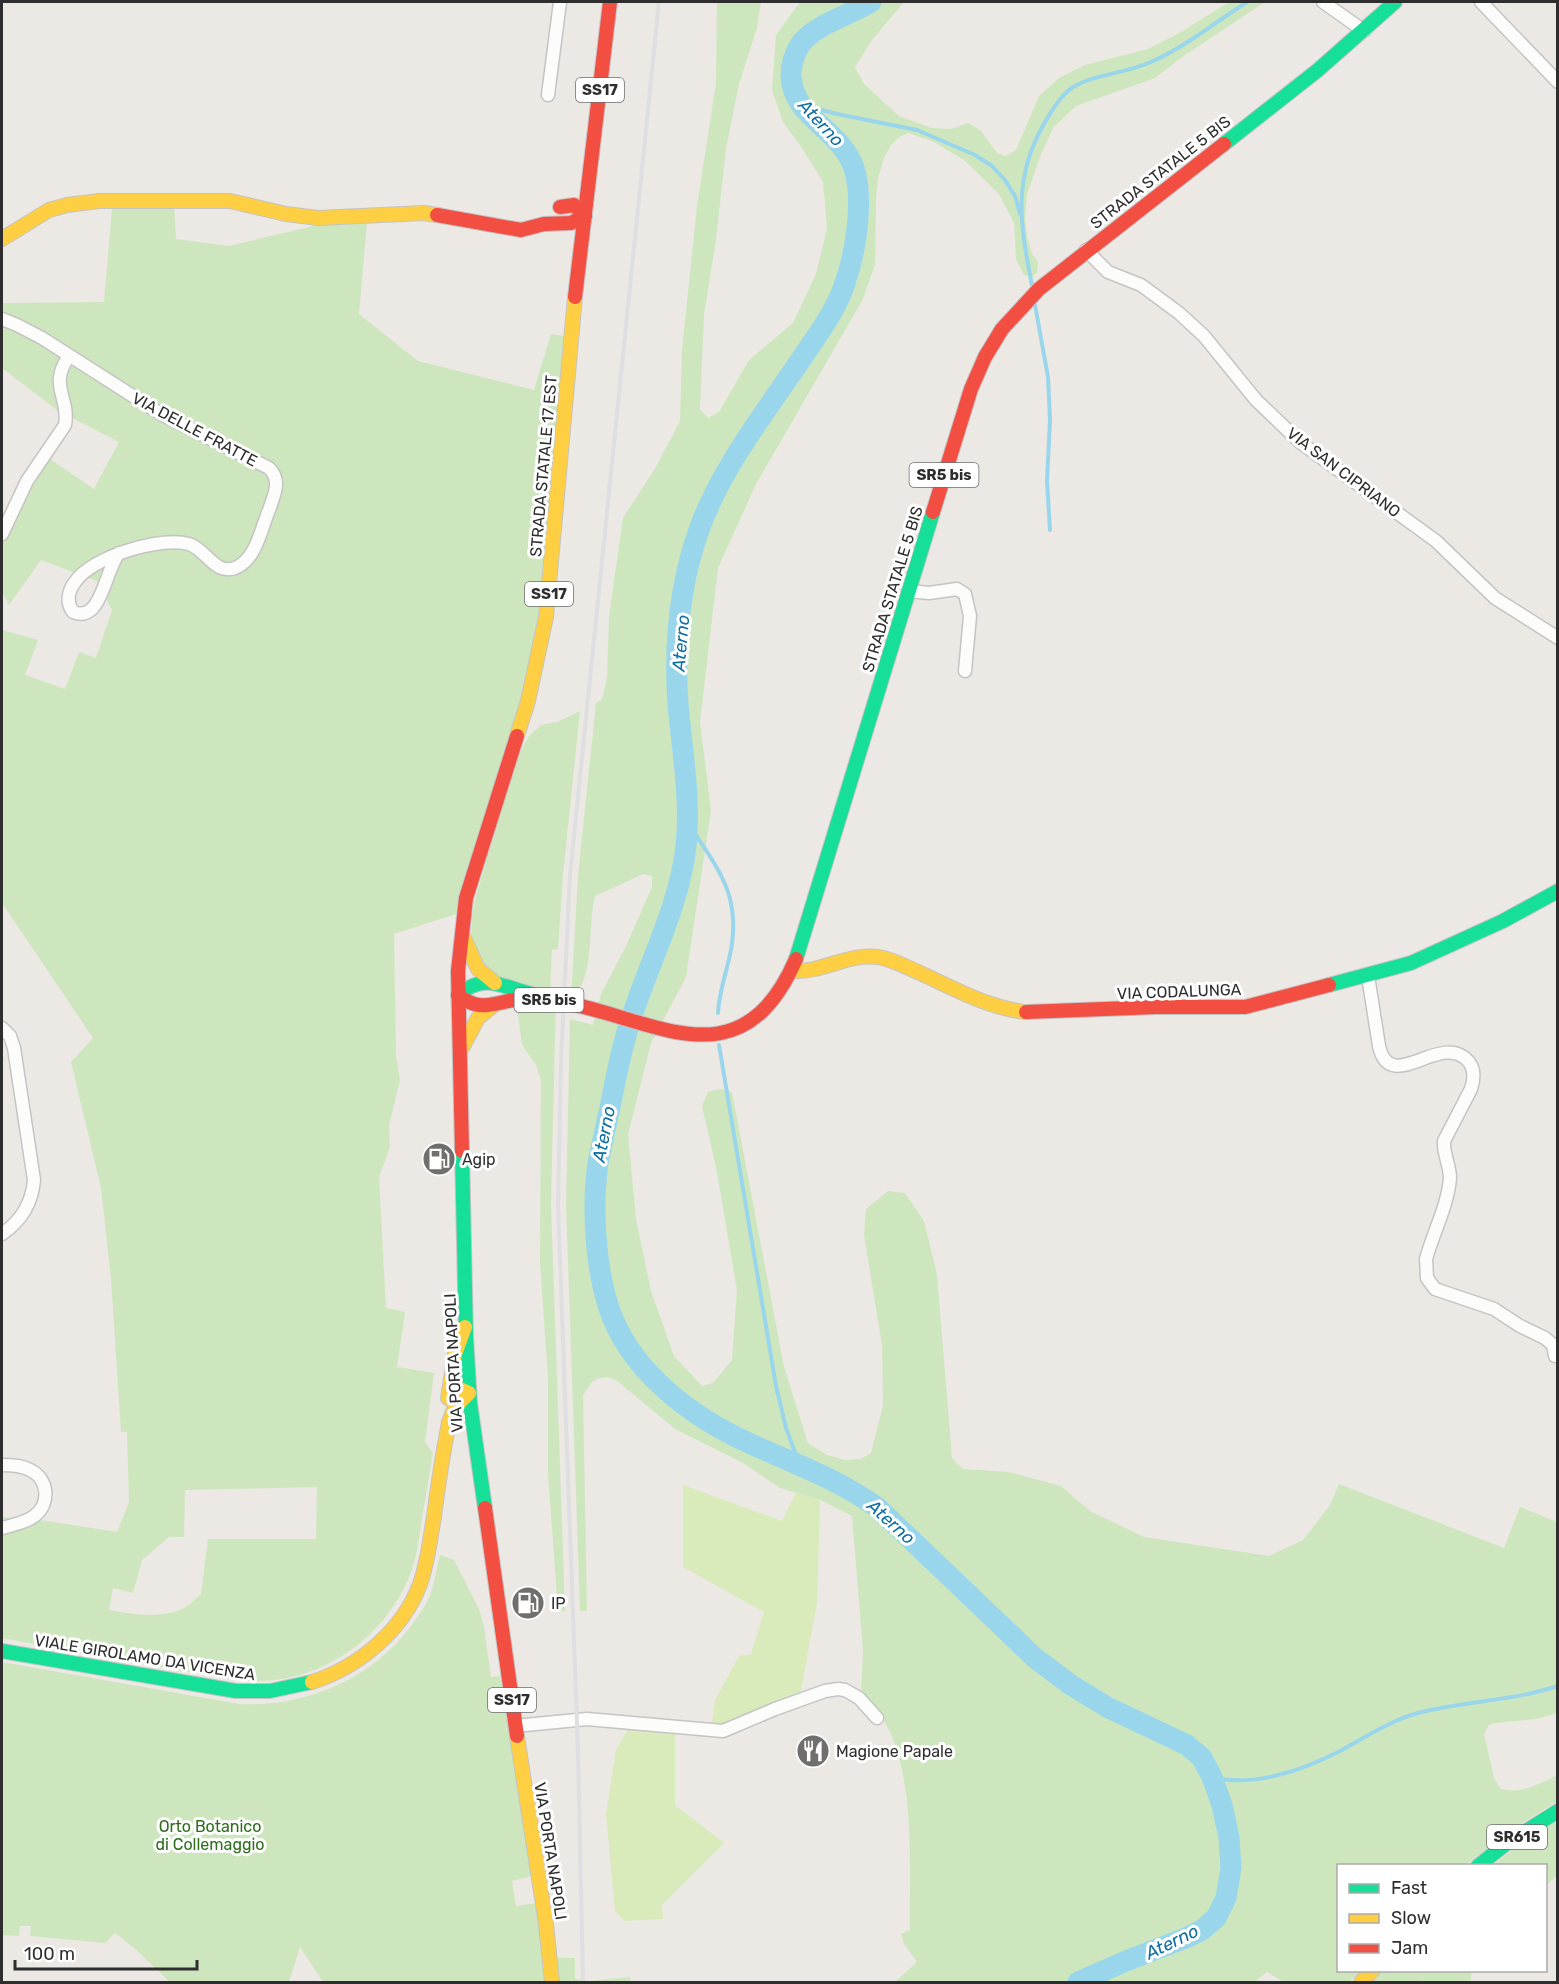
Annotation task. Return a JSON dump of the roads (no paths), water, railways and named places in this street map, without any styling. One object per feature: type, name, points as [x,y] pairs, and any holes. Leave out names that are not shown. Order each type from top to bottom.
[{"type":"main road","name":"STRADA STATALE 17 EST","points":[[458,995],[466,898],[528,701],[543,636],[549,597],[569,354],[610,2]]},
{"type":"main road","name":"STRADA STATALE 5 BIS","points":[[603,1012],[542,999],[513,1000],[494,1005],[476,1006],[458,995],[467,986],[477,981],[487,981],[519,992],[564,999],[668,1031],[692,1035],[713,1035],[740,1026],[754,1019],[770,1004],[792,970],[968,398],[986,352],[997,333],[1022,304],[1086,250],[1201,163],[1364,31],[1395,2]]},
{"type":"main road","points":[[534,227],[560,207],[590,178]]},
{"type":"main road","points":[[2,239],[50,210],[78,203],[99,201],[217,200],[243,202],[286,214],[312,218],[424,213],[521,230],[574,223],[585,216],[580,208],[574,205],[560,207]]},
{"type":"main road","points":[[558,224],[574,231],[581,247]]},
{"type":"main road","name":"VIA CODALUNGA","points":[[792,970],[807,972],[862,956],[879,957],[1005,1010],[1036,1013],[1156,1007],[1245,1007],[1368,976],[1433,955],[1527,909],[1557,891]]},
{"type":"main road","name":"STRADA STATALE 5 BIS","points":[[462,931],[473,962],[496,984]]},
{"type":"main road","name":"VIA PORTA NAPOLI","points":[[458,995],[469,1393],[515,1726],[546,1924],[552,1983]]},
{"type":"main road","name":"SR5 bis","points":[[460,1052],[474,1023],[494,1005]]},
{"type":"main road","name":"VIALE GIROLAMO DA VICENZA","points":[[2,1651],[160,1679],[251,1692],[294,1688],[333,1674],[365,1655],[386,1636],[406,1612],[416,1594],[427,1560],[455,1354],[466,1327]]},
{"type":"main road","points":[[449,1396],[458,1388],[469,1393]]},
{"type":"main road","name":"VIALE GIROLAMO DA VICENZA","points":[[444,1443],[453,1412],[469,1393]]},
{"type":"main road","points":[[453,1412],[462,1408],[472,1417]]},
{"type":"main road","name":"SR615","points":[[1481,1864],[1557,1811]]},
{"type":"main road","points":[[1361,1983],[1372,1972]]},
{"type":"street","points":[[548,95],[560,2]]},
{"type":"street","points":[[1323,2],[1364,31]]},
{"type":"street","points":[[1481,2],[1557,82]]},
{"type":"street","name":"VIA SAN CIPRIANO","points":[[1086,250],[1108,272],[1141,285],[1179,313],[1204,336],[1256,400],[1301,443],[1436,541],[1495,598],[1557,638]]},
{"type":"street","name":"VIA DELLE FRATTE","points":[[2,319],[27,330],[160,414],[268,468],[276,480],[276,490],[253,553],[244,564],[236,568],[219,568],[197,548],[182,543],[162,543],[119,553],[86,571],[74,582],[69,596],[69,605],[73,612],[79,614],[87,612],[96,605],[111,563],[119,553]]},
{"type":"street","points":[[2,534],[23,488],[65,424],[59,379],[63,365],[69,356]]},
{"type":"street","points":[[909,591],[929,593],[957,589],[965,594],[970,616],[965,671]]},
{"type":"street","points":[[1368,976],[1379,1046],[1386,1062],[1392,1066],[1403,1066],[1448,1052],[1464,1057],[1473,1070],[1474,1080],[1471,1089],[1444,1142],[1444,1151],[1449,1166],[1449,1184],[1426,1259],[1425,1269],[1429,1282],[1439,1291],[1494,1309],[1520,1326],[1545,1338],[1555,1347],[1555,1356]]},
{"type":"street","points":[[2,1028],[7,1032],[14,1048],[34,1180],[32,1193],[24,1213],[2,1234]]},
{"type":"street","points":[[2,1465],[21,1467],[35,1473],[43,1483],[46,1494],[44,1505],[35,1516],[2,1528]]},
{"type":"street","points":[[515,1726],[587,1719],[723,1731],[775,1709],[825,1691],[838,1689],[860,1698],[877,1718]]},
{"type":"waterway","name":"Aterno","points":[[871,2],[809,35],[802,42],[793,62],[791,75],[793,90],[799,102],[838,143],[854,168],[858,195],[855,241],[849,270],[838,301],[721,481],[693,548],[683,592],[677,659],[678,704],[687,792],[686,846],[673,905],[633,1011],[616,1076],[596,1180],[595,1216],[598,1253],[604,1289],[617,1329],[630,1350],[664,1389],[728,1433],[832,1480],[878,1508],[1035,1658],[1071,1685],[1107,1707],[1187,1745],[1202,1758],[1222,1805],[1229,1837],[1231,1868],[1226,1898],[1216,1918],[1202,1930],[1188,1937],[1078,1982]]},
{"type":"waterway","points":[[1032,285],[1022,222],[1023,182],[1034,143],[1057,103],[1064,94],[1082,83],[1142,66],[1164,56],[1247,2]]},
{"type":"waterway","points":[[795,94],[814,108],[917,130],[975,155],[992,166],[1005,180],[1015,196],[1020,214]]},
{"type":"waterway","points":[[1035,305],[1048,377],[1050,420],[1047,481],[1050,530]]},
{"type":"waterway","points":[[688,823],[717,868],[733,912],[731,950],[721,989],[718,1013]]},
{"type":"waterway","points":[[719,1045],[776,1386],[786,1428],[799,1463]]},
{"type":"waterway","points":[[1212,1777],[1244,1780],[1278,1775],[1326,1758],[1407,1716],[1435,1709],[1523,1695],[1558,1686]]},
{"type":"railway","points":[[583,1982],[578,1751],[558,1204],[561,1060],[570,875],[659,2]]},
{"type":"place","name":"Agip","points":[[439,1159]]},
{"type":"place","name":"IP","points":[[528,1603]]},
{"type":"place","name":"Magione Papale","points":[[813,1751]]},
{"type":"park label","name":"Orto Botanico di Collemaggio","points":[[210,1835]]}]
